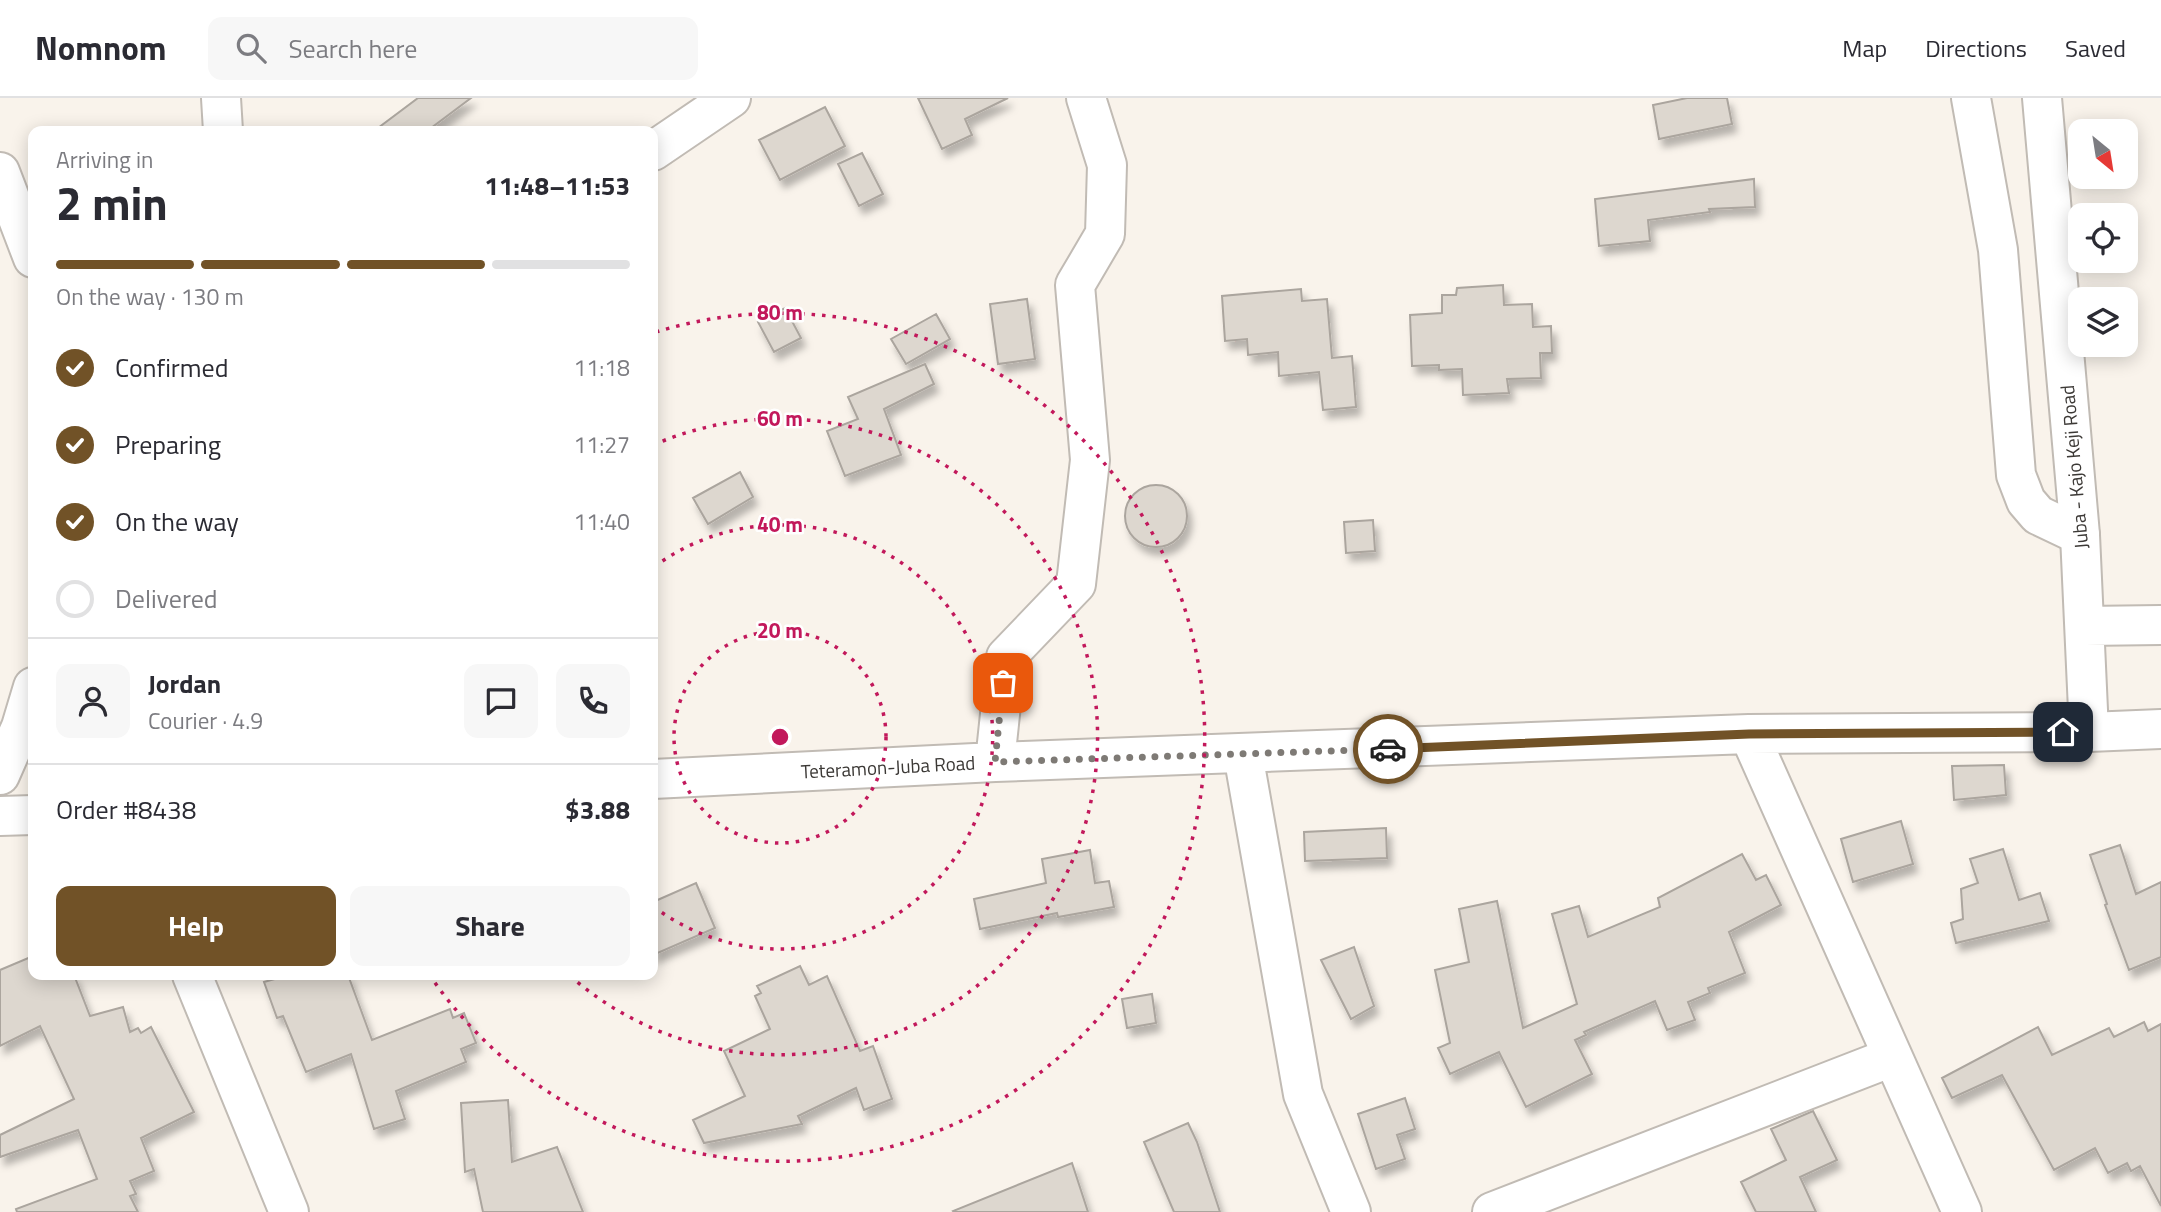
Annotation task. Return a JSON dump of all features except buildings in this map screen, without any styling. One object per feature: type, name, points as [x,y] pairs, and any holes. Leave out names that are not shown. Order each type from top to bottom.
[{"type":"street","points":[[221,98],[223,126]]},
{"type":"street","points":[[658,148],[731,98]]},
{"type":"street","points":[[995,762],[1006,657],[1076,584],[1090,460],[1075,285],[1105,234],[1107,165],[1087,98]]},
{"type":"street","points":[[1971,98],[1998,250],[2016,475],[2026,501],[2038,515],[2080,534]]},
{"type":"street","name":"Juba - Kajo Keji Road","points":[[2042,98],[2080,534],[2089,732]]},
{"type":"street","points":[[0,172],[28,245]]},
{"type":"street","points":[[2085,626],[2161,625]]},
{"type":"street","points":[[0,775],[28,704]]},
{"type":"street","points":[[2089,732],[2161,729]]},
{"type":"street","name":"Teteramon-Juba Road","points":[[658,779],[995,762],[1749,734],[2089,732]]},
{"type":"street","points":[[1749,734],[1962,1212]]},
{"type":"street","points":[[1243,754],[1303,1094],[1351,1212]]},
{"type":"street","points":[[0,816],[28,815]]},
{"type":"street","points":[[194,980],[289,1212]]},
{"type":"street","points":[[1492,1212],[1892,1057]]},
{"type":"way so far","points":[[1003,683],[995,762],[1388,749]]},
{"type":"route","points":[[1388,749],[1749,734],[2063,732]]}]
